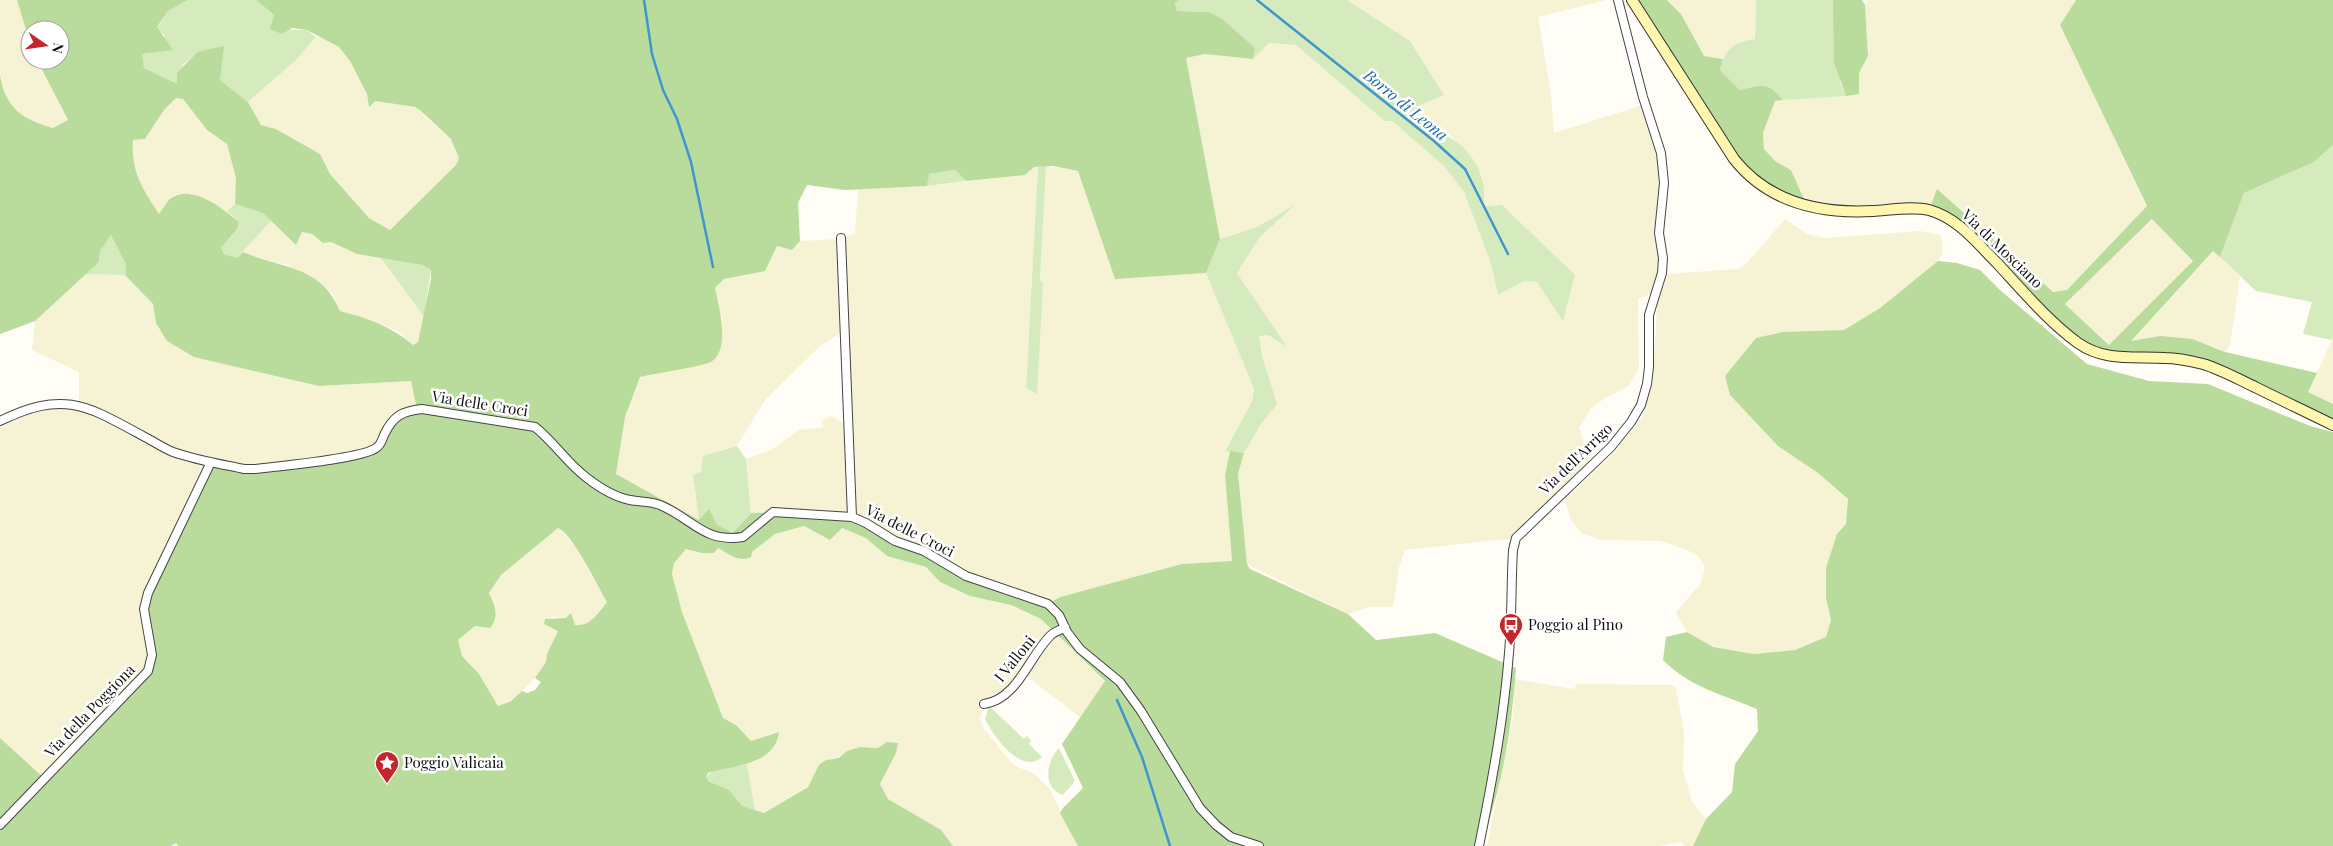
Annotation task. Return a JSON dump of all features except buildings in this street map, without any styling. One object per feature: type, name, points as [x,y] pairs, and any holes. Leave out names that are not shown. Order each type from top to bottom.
[{"type":"main road","name":"Via di Mosciano","points":[[1632,0],[1734,159],[1745,173],[1769,192],[1797,204],[1830,211],[1853,213],[1913,209],[1928,210],[1946,217],[1956,222],[1980,245],[2062,330],[2078,343],[2094,352],[2127,359],[2166,358],[2203,365],[2333,425]]},
{"type":"street","name":"Via dell'Arrigo","points":[[1479,846],[1491,788],[1504,698],[1509,648],[1513,550],[1516,538],[1616,441],[1632,422],[1641,405],[1647,384],[1649,367],[1649,315],[1662,273],[1659,232],[1664,183],[1661,152],[1618,0]]},
{"type":"street","points":[[841,238],[852,517]]},
{"type":"street","name":"Via delle Croci","points":[[0,421],[38,407],[63,403],[80,405],[94,410],[172,452],[244,469],[255,469],[364,454],[380,444],[390,423],[398,415],[408,410],[422,410],[535,427],[585,477],[607,492],[632,501],[661,505],[703,532],[714,536],[743,537],[773,512],[852,517],[866,522],[895,541],[924,551],[966,576],[1048,604],[1059,615],[1080,649],[1120,682],[1142,711],[1200,808],[1231,837],[1259,846]]},
{"type":"street","name":"Via della Poggiona","points":[[0,825],[148,671],[152,655],[144,609],[148,593],[211,462]]},
{"type":"street","name":"I Valloni","points":[[984,704],[993,703],[1003,695],[1024,673],[1052,634],[1065,627]]},
{"type":"shaded area","points":[[0,0],[17,0],[23,20],[20,20],[20,70],[42,70],[68,121],[53,128],[33,122],[18,114],[8,101],[0,75]]},
{"type":"shaded area","points":[[1347,0],[1606,0],[1538,17],[1551,94],[1554,133],[1646,104],[1661,153],[1659,232],[1663,258],[1655,292],[1638,299],[1639,368],[1629,386],[1607,397],[1591,408],[1579,428],[1592,464],[1516,538],[1405,550],[1399,567],[1393,607],[1369,607],[1348,614],[1247,564],[1238,474],[1244,453],[1261,424],[1263,359],[1259,335],[1268,335],[1285,346],[1237,273],[1259,238],[1294,206],[1257,227],[1220,239],[1186,58],[1205,54],[1253,59],[1269,43],[1296,45],[1381,118],[1385,121],[1392,121],[1444,166],[1464,192],[1491,264],[1498,295],[1524,281],[1537,282],[1535,239],[1502,205],[1484,206],[1483,180],[1473,160],[1450,135],[1431,126],[1404,118],[1418,106],[1444,95],[1410,41]]},
{"type":"shaded area","points":[[1667,0],[1756,0],[1755,39],[1730,48],[1723,59],[1704,56],[1681,14]]},
{"type":"shaded area","points":[[1868,0],[2076,0],[2060,25],[2147,207],[2067,290],[2053,292],[1937,190],[1928,210],[1807,206],[1791,170],[1775,161],[1764,149],[1763,133],[1775,100],[1859,94],[1859,73],[1868,56],[1865,5]]},
{"type":"shaded area","points":[[316,37],[326,38],[339,47],[350,61],[367,94],[369,106],[375,101],[415,107],[451,139],[456,147],[459,158],[456,165],[390,230],[369,218],[330,174],[320,154],[276,129],[261,125],[248,102],[296,60]]},
{"type":"shaded area","points":[[176,98],[183,99],[207,130],[227,144],[236,178],[235,204],[227,211],[191,193],[159,214],[139,183],[132,158],[133,140],[145,139],[164,110]]},
{"type":"shaded area","points":[[1046,166],[1079,171],[1115,279],[1206,273],[1254,389],[1252,401],[1225,450],[1230,451],[1225,475],[1232,561],[1182,564],[1060,597],[1048,603],[987,584],[896,540],[855,517],[842,238],[855,234],[858,189],[927,186],[1025,175],[1034,167],[1038,167],[1026,387],[1036,394],[1043,284],[1040,280]]},
{"type":"shaded area","points":[[1785,219],[1807,234],[1825,238],[1920,231],[1941,235],[1943,253],[1938,261],[1880,308],[1844,330],[1827,331],[1818,473],[1848,499],[1846,524],[1837,534],[1826,598],[1831,620],[1826,637],[1795,650],[1754,654],[1713,647],[1687,632],[1679,619],[1676,612],[1701,583],[1705,567],[1698,556],[1687,550],[1660,541],[1600,540],[1582,533],[1571,520],[1565,500],[1615,452],[1643,416],[1653,372],[1657,307],[1667,274],[1738,269],[1747,263]]},
{"type":"shaded area","points":[[2153,219],[2193,261],[2110,345],[2065,304]]},
{"type":"shaded area","points":[[272,220],[296,244],[302,232],[312,234],[323,243],[331,242],[357,254],[381,258],[424,317],[418,342],[413,345],[398,331],[340,311],[333,294],[288,265],[243,252]]},
{"type":"shaded area","points":[[839,239],[843,332],[820,346],[765,400],[737,446],[703,456],[701,472],[693,475],[699,520],[616,474],[625,417],[640,377],[711,362],[723,324],[715,288],[724,279],[765,271],[777,246],[792,250],[800,241]]},
{"type":"shaded area","points":[[2213,250],[2240,277],[2230,346],[2225,352],[2215,347],[2130,342]]},
{"type":"shaded area","points":[[85,274],[125,275],[153,304],[156,323],[318,386],[411,381],[418,410],[151,663],[44,778],[0,738],[0,430],[13,414],[38,407],[79,405],[79,372],[32,350],[35,321]]},
{"type":"shaded area","points":[[2333,337],[2333,404],[2308,392]]},
{"type":"shaded area","points":[[831,416],[847,426],[851,516],[784,511],[751,513],[746,459],[771,450],[799,430],[824,427],[821,421]]},
{"type":"shaded area","points":[[804,526],[830,540],[842,528],[866,538],[887,556],[926,567],[940,582],[970,596],[1011,605],[1041,619],[1105,682],[1080,717],[1024,674],[1003,695],[984,704],[980,719],[984,729],[1011,762],[1033,773],[1049,788],[1078,846],[953,846],[902,807],[888,799],[880,784],[896,753],[897,743],[887,742],[878,748],[869,747],[847,751],[839,758],[826,760],[819,766],[808,786],[764,813],[755,810],[747,764],[768,753],[779,732],[750,741],[736,725],[723,718],[682,612],[672,574],[674,563],[686,549],[702,553],[714,553],[718,548],[741,560],[775,534]]},
{"type":"shaded area","points":[[558,527],[576,548],[607,602],[591,621],[581,626],[575,625],[571,614],[566,618],[552,617],[544,624],[558,631],[547,654],[546,662],[537,676],[514,699],[498,706],[479,674],[462,656],[458,640],[475,626],[480,627],[496,621],[496,612],[489,593],[501,575]]},
{"type":"shaded area","points":[[1515,679],[1573,689],[1578,684],[1672,685],[1676,688],[1684,733],[1683,770],[1692,802],[1706,819],[1693,846],[1684,846],[1681,842],[1660,846],[1487,846],[1513,719]]},
{"type":"green space","points":[[17,0],[188,0],[168,11],[157,27],[173,50],[142,54],[144,68],[177,84],[177,73],[197,52],[224,46],[220,80],[248,102],[261,125],[276,129],[320,154],[330,174],[369,218],[390,230],[456,165],[459,158],[451,139],[415,107],[375,101],[369,107],[367,94],[350,61],[339,47],[307,30],[292,28],[282,34],[270,29],[274,15],[256,0],[1179,0],[1175,3],[1177,11],[1209,12],[1222,19],[1255,48],[1253,59],[1205,54],[1186,58],[1220,239],[1206,273],[1115,279],[1078,171],[1053,166],[1034,167],[1025,175],[966,181],[955,170],[929,174],[927,186],[845,190],[807,185],[798,203],[800,241],[792,250],[777,246],[765,271],[724,279],[715,288],[722,327],[721,348],[717,356],[706,364],[640,377],[625,417],[616,474],[699,520],[709,509],[717,525],[733,533],[751,513],[784,512],[853,518],[914,547],[965,577],[1047,604],[1060,597],[1182,564],[1232,561],[1225,475],[1230,451],[1244,453],[1238,474],[1247,564],[1250,569],[1348,614],[1376,640],[1435,633],[1516,668],[1505,759],[1488,825],[1480,846],[1078,846],[1060,813],[1083,788],[1062,744],[1105,681],[1041,619],[1011,605],[970,596],[940,582],[926,567],[887,556],[866,538],[842,528],[830,540],[804,526],[775,534],[752,552],[751,557],[747,559],[734,557],[718,548],[714,553],[702,553],[686,549],[674,563],[672,574],[682,612],[723,718],[736,725],[751,741],[779,732],[776,743],[762,757],[752,762],[708,773],[706,777],[710,782],[729,790],[742,806],[764,813],[808,787],[819,765],[826,760],[839,758],[847,751],[860,747],[878,748],[887,742],[898,743],[896,753],[880,784],[888,799],[941,830],[953,846],[178,846],[176,843],[171,846],[0,846],[0,738],[44,778],[151,663],[144,609],[211,462],[255,469],[376,448],[390,423],[417,409],[411,381],[319,386],[194,357],[167,341],[156,323],[153,304],[125,275],[126,264],[111,235],[100,251],[99,262],[35,321],[0,334],[0,75],[6,96],[17,111],[24,116],[32,121],[53,128],[68,120],[42,70],[70,70],[70,20],[23,20]],"holes":[[[176,98],[183,99],[207,130],[227,144],[236,178],[235,204],[263,213],[296,245],[302,232],[312,234],[323,243],[331,242],[357,254],[422,265],[431,270],[431,279],[418,342],[413,345],[405,338],[378,324],[340,311],[332,296],[322,285],[299,271],[243,252],[237,258],[224,254],[221,248],[237,229],[239,222],[224,210],[205,199],[186,194],[176,196],[168,201],[159,214],[147,196],[136,171],[133,140],[145,139],[164,110]],[[558,528],[564,532],[577,550],[607,602],[585,624],[575,625],[571,613],[566,618],[545,619],[544,624],[558,631],[547,654],[546,662],[535,678],[541,682],[535,690],[527,693],[522,691],[511,701],[498,706],[479,674],[462,656],[458,640],[475,626],[490,628],[493,624],[496,616],[495,607],[489,593],[501,575]]]},
{"type":"green space","points":[[188,0],[256,0],[274,15],[271,29],[307,30],[316,37],[296,60],[248,102],[220,80],[220,69],[197,52],[183,65],[177,85],[144,68],[141,54],[152,53],[165,36],[157,28],[168,11]]},
{"type":"green space","points":[[1179,0],[1347,0],[1410,41],[1444,95],[1418,106],[1404,118],[1441,132],[1462,146],[1477,166],[1482,179],[1484,206],[1502,205],[1575,275],[1563,321],[1537,282],[1524,281],[1498,295],[1491,264],[1464,192],[1444,166],[1392,121],[1385,121],[1381,118],[1296,45],[1269,43],[1253,59],[1255,48],[1209,12],[1177,11],[1175,2]]},
{"type":"green space","points":[[1638,0],[1667,0],[1681,14],[1704,56],[1723,59],[1720,70],[1740,90],[1764,86],[1773,90],[1783,100],[1775,101],[1763,133],[1764,149],[1775,161],[1791,170],[1807,206],[1745,173]]},
{"type":"green space","points":[[1756,0],[1833,0],[1840,82],[1846,96],[1783,100],[1773,90],[1764,86],[1740,90],[1720,70],[1725,56],[1732,47],[1741,42],[1755,39]]},
{"type":"green space","points":[[1833,0],[1862,0],[1865,5],[1868,56],[1859,73],[1859,94],[1846,96],[1834,63]]},
{"type":"green space","points":[[2076,0],[2333,0],[2333,145],[2314,162],[2244,193],[2220,257],[2213,251],[2131,341],[2160,336],[2192,339],[2225,352],[2317,373],[2308,392],[2333,404],[2333,425],[2203,365],[2127,359],[2078,343],[1980,245],[1929,210],[1937,189],[2053,292],[2067,290],[2147,206],[2060,25]],"holes":[[[2152,219],[2193,261],[2109,345],[2065,304]]]},
{"type":"green space","points":[[2333,145],[2332,340],[2303,334],[2312,302],[2256,291],[2220,257],[2244,193],[2314,162]]},
{"type":"green space","points":[[1046,166],[1040,280],[1043,284],[1037,394],[1026,388],[1038,167]]},
{"type":"green space","points":[[955,170],[966,181],[927,186],[928,174]]},
{"type":"green space","points":[[235,204],[263,213],[272,220],[237,258],[224,254],[221,248],[237,229],[239,222],[227,211]]},
{"type":"green space","points":[[1295,205],[1259,238],[1237,273],[1287,347],[1268,335],[1259,336],[1263,359],[1277,404],[1261,424],[1244,453],[1225,451],[1252,401],[1254,389],[1206,273],[1220,239],[1257,227]]},
{"type":"green space","points":[[111,234],[126,264],[125,275],[85,274],[99,262],[100,251]]},
{"type":"green space","points":[[381,258],[422,265],[431,270],[424,317]]},
{"type":"green space","points":[[1938,261],[1957,263],[1980,270],[2000,290],[2087,364],[2149,381],[2208,384],[2310,426],[2333,432],[2333,846],[1693,846],[1706,819],[1732,792],[1735,764],[1758,731],[1757,709],[1695,684],[1673,669],[1663,660],[1666,637],[1687,632],[1713,647],[1754,654],[1795,650],[1826,637],[1831,620],[1826,598],[1826,568],[1837,534],[1846,524],[1848,499],[1818,473],[1778,446],[1730,395],[1725,376],[1756,338],[1783,332],[1844,330],[1880,308]]},
{"type":"green space","points":[[737,446],[746,459],[751,513],[733,533],[699,520],[693,475],[701,472],[703,456]]},
{"type":"green space","points":[[989,706],[1024,739],[1027,736],[1031,741],[1029,744],[1042,757],[1034,761],[1025,761],[1017,758],[1009,751],[994,734],[985,719]]},
{"type":"green space","points":[[1059,748],[1075,781],[1063,795],[1056,792],[1052,787],[1048,774],[1051,760]]},
{"type":"green space","points":[[747,764],[755,810],[742,807],[733,797],[706,777],[713,771]]},
{"type":"waterway","points":[[644,0],[652,54],[663,90],[677,119],[691,162],[713,267]]},
{"type":"waterway","name":"Borro di Leona","points":[[1257,0],[1434,141],[1465,169],[1508,254]]},
{"type":"waterway","points":[[1117,700],[1142,757],[1170,846]]},
{"type":"place","name":"Poggio al Pino","points":[[1511,646]]},
{"type":"place","name":"Poggio Valicaia","points":[[387,784]]}]
